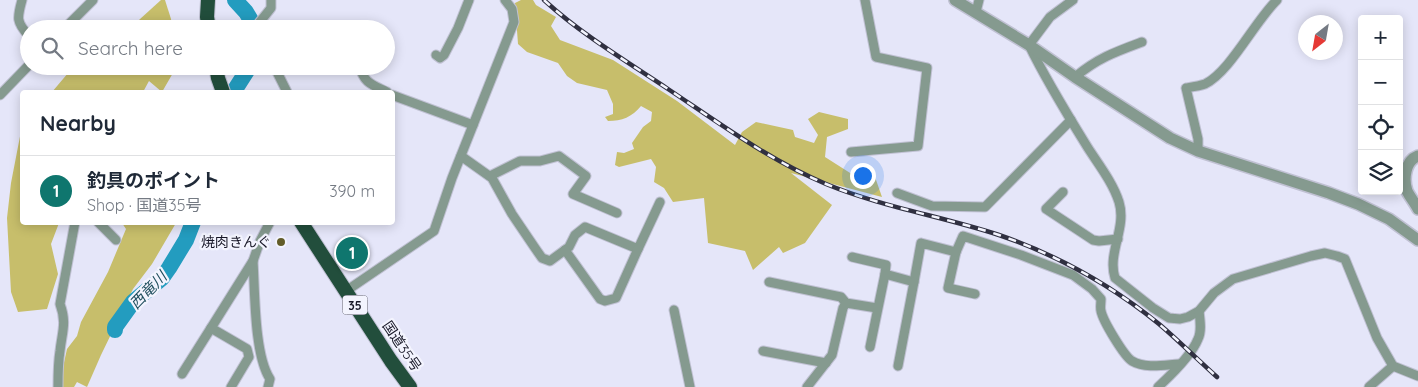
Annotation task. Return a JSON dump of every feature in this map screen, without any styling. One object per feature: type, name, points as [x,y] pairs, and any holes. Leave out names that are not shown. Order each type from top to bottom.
[{"type":"highway","points":[[208,0],[208,20]]},
{"type":"highway","points":[[218,75],[222,90]]},
{"type":"highway","name":"国道35号","points":[[303,225],[391,361],[410,387]]},
{"type":"street","points":[[20,26],[18,20],[22,0]]},
{"type":"street","points":[[73,20],[93,0]]},
{"type":"street","points":[[261,20],[271,8],[271,0]]},
{"type":"street","points":[[436,55],[440,58],[444,55],[470,0]]},
{"type":"street","points":[[346,290],[434,231],[461,156],[514,22],[512,9],[505,0]]},
{"type":"street","points":[[851,152],[918,146],[927,68],[876,57],[865,0]]},
{"type":"street","points":[[955,0],[1029,45],[1170,138],[1198,151],[1358,204],[1389,220],[1418,240]]},
{"type":"street","points":[[976,12],[979,0]]},
{"type":"street","points":[[1029,45],[1050,17],[1072,0]]},
{"type":"street","points":[[1198,151],[1198,139],[1186,88],[1204,84],[1216,76],[1266,11],[1277,0]]},
{"type":"street","points":[[1075,77],[1091,64],[1113,52],[1142,42]]},
{"type":"street","points":[[1029,45],[1046,81],[1110,183],[1118,202],[1121,223],[1112,264],[1115,278],[1122,285],[1169,318],[1188,317],[1199,311],[1214,293],[1233,279],[1311,256],[1325,253],[1337,256],[1345,259],[1377,338],[1392,366],[1418,376]]},
{"type":"street","points":[[0,96],[20,75]]},
{"type":"street","points":[[278,75],[286,90]]},
{"type":"street","points":[[362,75],[370,84],[383,90]]},
{"type":"street","points":[[395,97],[474,125]]},
{"type":"street","points":[[897,193],[932,206],[985,207],[1071,120]]},
{"type":"street","points":[[461,156],[490,176],[512,214],[542,258],[550,261],[569,247],[575,235],[585,228],[638,249]]},
{"type":"street","points":[[490,176],[520,161],[540,161],[559,156],[586,176],[573,194],[617,213]]},
{"type":"street","points":[[1418,156],[1412,158],[1405,178],[1408,192],[1418,209]]},
{"type":"street","points":[[1063,192],[1046,209],[1093,240],[1118,239]]},
{"type":"street","points":[[565,250],[600,299],[605,301],[616,298],[660,202]]},
{"type":"street","points":[[58,387],[60,352],[65,326],[65,317],[60,304],[74,225]]},
{"type":"street","points":[[101,225],[116,240]]},
{"type":"street","points":[[182,374],[253,261],[260,240],[268,225]]},
{"type":"street","points":[[975,294],[948,288],[956,252],[963,236],[1073,275],[1092,289],[1101,299],[1100,310],[1106,322],[1118,343],[1132,361],[1150,366],[1179,364]]},
{"type":"street","points":[[898,366],[921,242],[956,252]]},
{"type":"street","points":[[852,257],[886,265],[870,347]]},
{"type":"street","points":[[253,261],[261,356],[265,372],[270,379],[268,387]]},
{"type":"street","points":[[885,274],[914,282]]},
{"type":"street","points":[[769,282],[841,297],[846,302],[877,308]]},
{"type":"street","points":[[807,387],[832,355],[846,302]]},
{"type":"street","points":[[674,310],[690,387]]},
{"type":"street","points":[[1158,387],[1190,352],[1199,338],[1199,311]]},
{"type":"street","points":[[211,328],[247,349],[249,357],[231,387]]},
{"type":"street","points":[[764,351],[826,363]]},
{"type":"street","points":[[1369,387],[1392,366]]},
{"type":"shaded area","points":[[161,0],[165,0],[171,20],[139,20]]},
{"type":"shaded area","points":[[521,0],[533,0],[536,5],[556,17],[551,26],[560,40],[613,60],[677,101],[735,145],[742,132],[756,122],[793,130],[795,137],[814,143],[818,135],[808,119],[819,112],[848,119],[848,129],[827,137],[825,157],[858,178],[875,177],[882,197],[791,173],[832,205],[805,243],[783,253],[779,247],[753,270],[745,251],[708,243],[704,198],[673,202],[664,188],[654,182],[656,167],[651,159],[619,167],[615,165],[617,152],[624,153],[634,149],[632,143],[643,127],[651,121],[652,112],[641,106],[626,118],[608,121],[605,117],[613,114],[613,104],[607,90],[577,83],[567,76],[558,63],[527,52],[518,44],[515,3]]},
{"type":"shaded area","points":[[66,75],[172,75],[163,90],[160,90],[149,81],[144,90],[54,90]]},
{"type":"shaded area","points":[[20,136],[20,225],[58,225],[51,244],[58,274],[47,309],[18,312],[11,292],[7,218],[11,183]]},
{"type":"shaded area","points":[[123,225],[175,225],[152,264],[133,289],[87,387],[77,382],[74,387],[62,387],[63,367],[67,349],[77,336],[81,322],[108,272],[126,229]]},
{"type":"waterway","name":"西竜川","points":[[235,0],[251,20]]},
{"type":"waterway","name":"西竜川","points":[[236,88],[244,75]]},
{"type":"waterway","name":"西竜川","points":[[115,330],[115,327],[133,302],[162,278],[186,240],[192,225]]},
{"type":"railway","points":[[544,0],[588,36],[620,58],[784,164],[826,184],[868,199],[999,235],[1042,252],[1083,272],[1122,296],[1159,324],[1217,377]]},
{"type":"place","name":"焼肉きんぐ","points":[[281,242]]},
{"type":"place","name":"釣具のポイント","points":[[352,253]]}]
